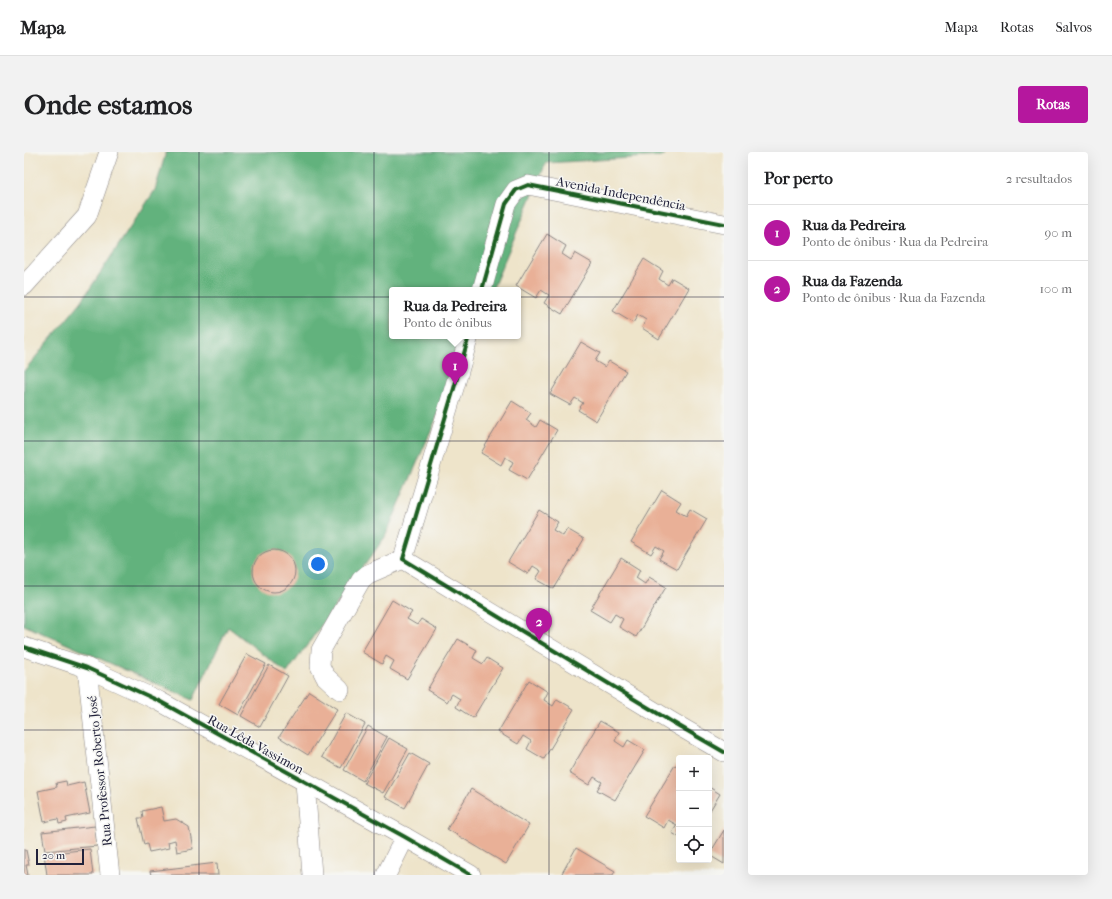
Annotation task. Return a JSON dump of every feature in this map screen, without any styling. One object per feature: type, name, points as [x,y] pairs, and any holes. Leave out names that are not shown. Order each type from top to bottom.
[{"type":"street","points":[[24,286],[86,216],[109,152]]},
{"type":"street","name":"Avenida Independência","points":[[483,287],[506,204],[516,190],[528,185],[724,224]]},
{"type":"street","points":[[403,559],[468,339]]},
{"type":"street","points":[[340,690],[325,676],[320,666],[321,650],[361,580],[368,574],[403,559]]},
{"type":"street","points":[[403,559],[665,718],[724,752]]},
{"type":"street","name":"Rua Lêda Vassimon","points":[[24,647],[87,668],[159,701],[406,837],[471,875]]},
{"type":"street","name":"Rua Professor Roberto José","points":[[87,668],[110,875]]},
{"type":"street","points":[[305,782],[312,875]]},
{"type":"street","points":[[386,875],[406,837]]},
{"type":"green space","points":[[166,152],[662,152],[665,156],[546,163],[493,287],[389,287],[389,339],[471,339],[385,537],[287,673],[228,627],[193,700],[24,625],[24,371],[81,302],[155,190]]},
{"type":"building","points":[[547,234],[566,246],[562,254],[571,260],[575,253],[592,263],[562,314],[544,303],[549,295],[541,290],[536,298],[521,289],[521,287],[516,286]]},
{"type":"building","points":[[644,259],[663,271],[659,279],[668,285],[672,278],[689,288],[659,339],[642,328],[646,320],[638,315],[633,323],[613,311]]},
{"type":"building","points":[[581,342],[600,353],[595,361],[605,367],[609,361],[626,371],[596,421],[578,410],[583,403],[575,398],[570,405],[550,394]]},
{"type":"building","points":[[512,401],[531,413],[526,420],[536,427],[540,420],[557,430],[527,480],[509,470],[513,462],[505,457],[501,465],[481,453]]},
{"type":"building","points":[[662,490],[681,502],[676,510],[686,516],[690,509],[707,519],[677,569],[659,559],[664,551],[656,546],[651,554],[631,542]]},
{"type":"building","points":[[539,510],[558,522],[553,530],[563,536],[567,529],[584,539],[554,589],[536,579],[541,571],[533,566],[528,574],[508,562]]},
{"type":"building","points":[[270,550],[278,550],[286,553],[292,559],[295,571],[292,583],[286,589],[278,592],[270,592],[262,589],[256,583],[253,575],[253,567],[256,559],[262,553]]},
{"type":"building","points":[[621,558],[640,570],[636,578],[645,584],[649,577],[666,587],[636,637],[619,627],[623,619],[615,614],[610,622],[590,610]]},
{"type":"building","points":[[392,600],[412,612],[407,619],[417,625],[421,619],[437,629],[407,679],[390,669],[394,661],[386,656],[382,664],[362,652]]},
{"type":"building","points":[[458,639],[477,650],[473,658],[483,664],[487,658],[503,668],[473,718],[456,707],[460,699],[452,694],[447,702],[427,690]]},
{"type":"building","points":[[247,654],[266,664],[238,715],[219,704]]},
{"type":"building","points":[[269,665],[288,676],[260,727],[241,716]]},
{"type":"building","points":[[529,680],[548,692],[544,700],[553,706],[557,699],[574,709],[544,759],[527,749],[531,741],[523,736],[518,744],[498,732]]},
{"type":"building","points":[[309,691],[337,709],[308,755],[279,737]]},
{"type":"building","points":[[346,713],[365,724],[341,768],[322,757]]},
{"type":"building","points":[[600,721],[619,732],[615,741],[624,747],[628,740],[645,750],[615,800],[597,790],[602,782],[594,777],[589,785],[569,773]]},
{"type":"building","points":[[368,726],[387,737],[363,781],[344,770]]},
{"type":"building","points":[[389,738],[408,749],[383,793],[364,783]]},
{"type":"building","points":[[410,753],[429,764],[405,808],[385,797]]},
{"type":"building","points":[[676,766],[676,824],[668,820],[664,828],[644,816]]},
{"type":"building","points":[[66,781],[67,786],[84,782],[90,813],[66,818],[67,822],[59,824],[58,819],[44,822],[38,791],[57,787],[56,783]]},
{"type":"building","points":[[471,789],[529,825],[506,864],[447,829]]},
{"type":"building","points":[[712,789],[720,794],[712,807]]},
{"type":"building","points":[[161,807],[164,821],[176,819],[189,827],[193,849],[177,852],[175,840],[168,842],[169,848],[149,852],[147,844],[144,845],[138,818],[143,818],[142,811]]},
{"type":"building","points":[[95,826],[97,846],[45,851],[42,832]]},
{"type":"building","points":[[676,827],[676,835],[672,833]]},
{"type":"building","points":[[724,830],[724,864],[712,857],[712,850]]},
{"type":"building","points":[[576,848],[615,871],[613,875],[561,875]]},
{"type":"building","points":[[90,849],[93,875],[47,875],[44,854]]},
{"type":"building","points":[[24,850],[26,850],[29,865],[26,865],[28,875],[24,875]]},
{"type":"building","points":[[217,863],[218,875],[151,875],[150,871]]},
{"type":"cycle path","points":[[483,287],[506,204],[516,190],[528,185],[724,224]]},
{"type":"cycle path","points":[[468,339],[403,559],[724,752]]},
{"type":"cycle path","points":[[24,647],[87,668],[159,701],[471,875]]},
{"type":"place","name":"Rua da Pedreira","points":[[455,385]]},
{"type":"place","name":"Rua da Fazenda","points":[[539,641]]}]
